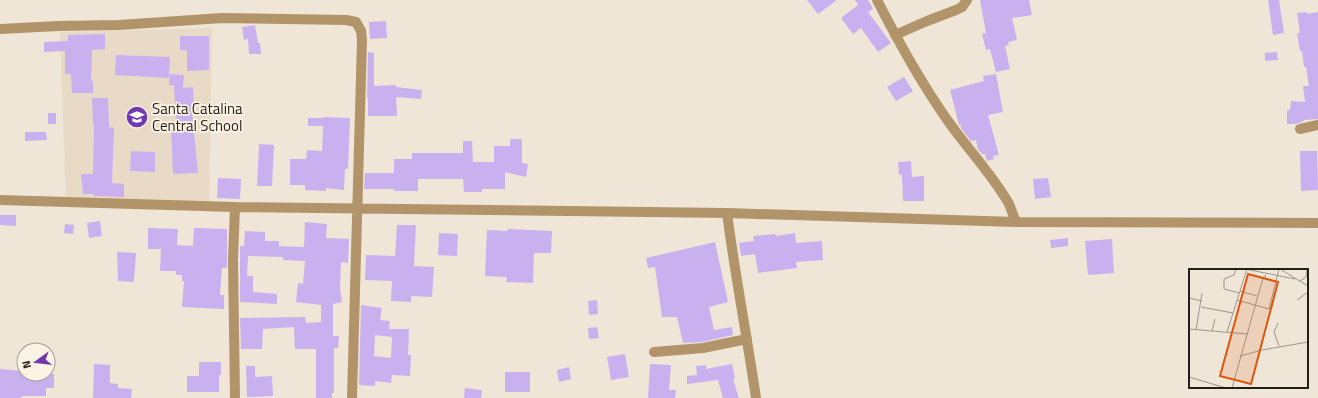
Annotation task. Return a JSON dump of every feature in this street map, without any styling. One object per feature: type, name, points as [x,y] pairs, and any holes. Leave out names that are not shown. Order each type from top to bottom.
[{"type":"street","points":[[877,0],[895,35],[948,120],[997,185],[1008,203],[1016,222]]},
{"type":"street","points":[[895,35],[927,20],[956,10],[962,7],[967,0]]},
{"type":"street","points":[[0,29],[119,25],[222,18],[346,20],[356,22],[361,31],[362,40],[352,398]]},
{"type":"street","points":[[1300,129],[1318,125]]},
{"type":"street","points":[[0,200],[235,207],[727,213],[1016,222],[1318,223]]},
{"type":"street","points":[[235,207],[233,259],[235,398]]},
{"type":"street","points":[[727,213],[733,260],[756,398]]},
{"type":"street","points":[[654,352],[703,348],[747,339]]},
{"type":"shaded area","name":"Santa Catalina Central School","points":[[212,28],[209,206],[66,202],[60,32]]},
{"type":"building","points":[[807,0],[837,0],[818,14]]},
{"type":"building","points":[[855,0],[868,0],[873,9],[868,12],[891,43],[878,52],[861,28],[853,34],[841,18],[858,5]]},
{"type":"building","points":[[980,0],[1029,0],[1032,15],[1012,18],[1017,40],[1008,42],[1009,45],[1005,46],[1010,69],[996,72],[990,49],[986,50],[982,34],[986,33]]},
{"type":"building","points":[[1268,0],[1279,0],[1284,33],[1273,35]]},
{"type":"building","points":[[1307,12],[1307,14],[1318,12],[1318,119],[1304,120],[1296,124],[1287,124],[1287,110],[1290,110],[1291,101],[1305,102],[1303,86],[1309,86],[1306,67],[1304,67],[1302,51],[1300,51],[1297,33],[1300,33],[1297,13]]},
{"type":"building","points":[[386,21],[387,38],[370,39],[369,22]]},
{"type":"building","points":[[255,25],[258,43],[260,43],[261,54],[249,54],[248,39],[244,40],[242,27]]},
{"type":"building","points":[[105,34],[105,49],[92,50],[91,81],[93,81],[93,93],[72,93],[71,74],[65,74],[65,51],[44,52],[44,42],[68,41],[68,35]]},
{"type":"building","points":[[180,36],[209,36],[209,70],[187,71],[187,50],[180,50]]},
{"type":"building","points":[[368,52],[374,53],[374,86],[396,85],[396,87],[422,90],[421,99],[396,97],[397,116],[368,116]]},
{"type":"building","points":[[1277,52],[1278,60],[1265,61],[1265,53]]},
{"type":"building","points":[[116,55],[170,57],[169,78],[115,75]]},
{"type":"building","points":[[170,74],[184,75],[183,88],[193,87],[194,114],[192,114],[198,173],[173,174],[171,127],[176,126],[174,85],[169,85]]},
{"type":"building","points":[[996,74],[1003,112],[988,115],[999,155],[993,156],[994,159],[987,161],[985,154],[982,154],[978,150],[976,140],[971,141],[961,128],[961,125],[959,125],[950,90],[984,81],[983,76]]},
{"type":"building","points":[[904,77],[913,91],[896,101],[887,87]]},
{"type":"building","points":[[92,98],[108,98],[109,127],[114,128],[112,183],[124,184],[124,197],[83,194],[81,174],[93,174],[94,124]]},
{"type":"building","points":[[48,113],[56,113],[56,124],[48,124]]},
{"type":"building","points":[[308,118],[350,118],[348,169],[345,169],[344,190],[326,188],[326,191],[305,190],[305,185],[290,185],[290,159],[306,159],[307,150],[322,151],[323,126],[308,126]]},
{"type":"building","points":[[25,132],[46,132],[47,140],[25,141]]},
{"type":"building","points":[[510,139],[522,139],[522,163],[528,164],[526,177],[505,172],[505,189],[482,189],[482,192],[464,192],[463,179],[418,179],[418,191],[364,189],[365,173],[394,173],[394,159],[412,159],[412,153],[463,153],[463,141],[472,141],[473,162],[494,162],[494,146],[510,146]]},
{"type":"building","points":[[259,144],[274,145],[272,186],[257,186]]},
{"type":"building","points":[[131,151],[155,152],[155,172],[130,171]]},
{"type":"building","points":[[1300,151],[1317,151],[1318,190],[1301,191]]},
{"type":"building","points":[[911,161],[912,177],[924,176],[924,201],[903,201],[902,174],[899,175],[898,162]]},
{"type":"building","points":[[218,178],[241,179],[240,199],[217,198]]},
{"type":"building","points":[[1048,178],[1051,197],[1035,199],[1033,179]]},
{"type":"building","points":[[0,215],[16,215],[16,226],[0,225]]},
{"type":"building","points":[[100,221],[102,236],[89,238],[87,223]]},
{"type":"building","points":[[305,222],[327,224],[326,238],[349,239],[348,263],[341,262],[340,289],[342,302],[333,304],[333,336],[339,336],[338,348],[334,348],[334,393],[332,393],[332,398],[316,398],[316,349],[295,349],[294,327],[263,329],[262,349],[241,349],[240,318],[305,317],[306,323],[321,322],[321,305],[296,302],[298,283],[303,284],[305,261],[283,260],[283,257],[248,256],[247,276],[253,276],[253,292],[277,294],[277,304],[240,302],[240,246],[244,246],[245,231],[265,232],[265,241],[279,241],[279,246],[304,247]]},
{"type":"building","points":[[65,224],[74,225],[73,234],[64,233]]},
{"type":"building","points":[[397,225],[416,225],[414,266],[434,267],[432,297],[411,296],[411,302],[391,301],[392,281],[365,280],[366,255],[395,256]]},
{"type":"building","points":[[148,228],[178,229],[177,245],[193,246],[194,228],[227,229],[227,268],[222,268],[220,295],[224,295],[224,309],[182,307],[184,281],[182,281],[182,275],[176,275],[176,271],[160,271],[161,249],[148,249]]},
{"type":"building","points":[[508,229],[552,231],[551,253],[534,253],[533,283],[506,282],[507,277],[485,276],[487,230],[507,231]]},
{"type":"building","points":[[439,233],[458,234],[457,256],[438,255]]},
{"type":"building","points":[[795,233],[796,243],[822,241],[823,260],[796,262],[797,268],[758,273],[755,254],[741,256],[739,243],[754,241],[753,236],[775,234],[776,236]]},
{"type":"building","points":[[1068,238],[1068,246],[1051,248],[1050,240]]},
{"type":"building","points":[[1112,239],[1114,273],[1088,275],[1085,241]]},
{"type":"building","points":[[715,242],[728,302],[709,307],[714,330],[732,327],[733,335],[702,342],[683,343],[677,317],[662,317],[655,267],[648,268],[646,258]]},
{"type":"building","points":[[117,252],[136,253],[134,282],[118,281]]},
{"type":"building","points":[[597,300],[598,314],[589,315],[588,301]]},
{"type":"building","points":[[361,305],[382,308],[380,320],[390,321],[389,329],[409,329],[408,355],[411,355],[410,376],[392,375],[391,383],[375,381],[375,386],[359,385]],"holes":[[[375,335],[392,337],[391,358],[374,356]]]},
{"type":"building","points":[[597,327],[599,338],[589,339],[588,328]]},
{"type":"building","points":[[625,354],[629,377],[611,380],[607,357]]},
{"type":"building","points":[[199,362],[221,362],[219,392],[187,392],[187,376],[199,376]]},
{"type":"building","points":[[94,364],[110,365],[110,383],[118,384],[118,388],[132,389],[131,398],[93,398]]},
{"type":"building","points":[[650,364],[671,365],[669,390],[676,390],[675,398],[648,398]]},
{"type":"building","points":[[732,364],[735,378],[733,379],[739,398],[723,398],[718,380],[687,384],[687,376],[697,375],[696,366],[706,365],[706,369]]},
{"type":"building","points":[[246,366],[255,366],[255,377],[272,376],[273,396],[247,397]]},
{"type":"building","points":[[569,367],[571,379],[559,382],[557,370]]},
{"type":"building","points":[[0,369],[16,370],[16,382],[54,382],[54,388],[46,388],[46,396],[0,398]]},
{"type":"building","points":[[505,372],[530,372],[530,392],[505,392]]},
{"type":"building","points":[[465,388],[482,390],[481,398],[464,398]]},
{"type":"place","name":"Santa Catalina Central School","points":[[137,117]]}]
